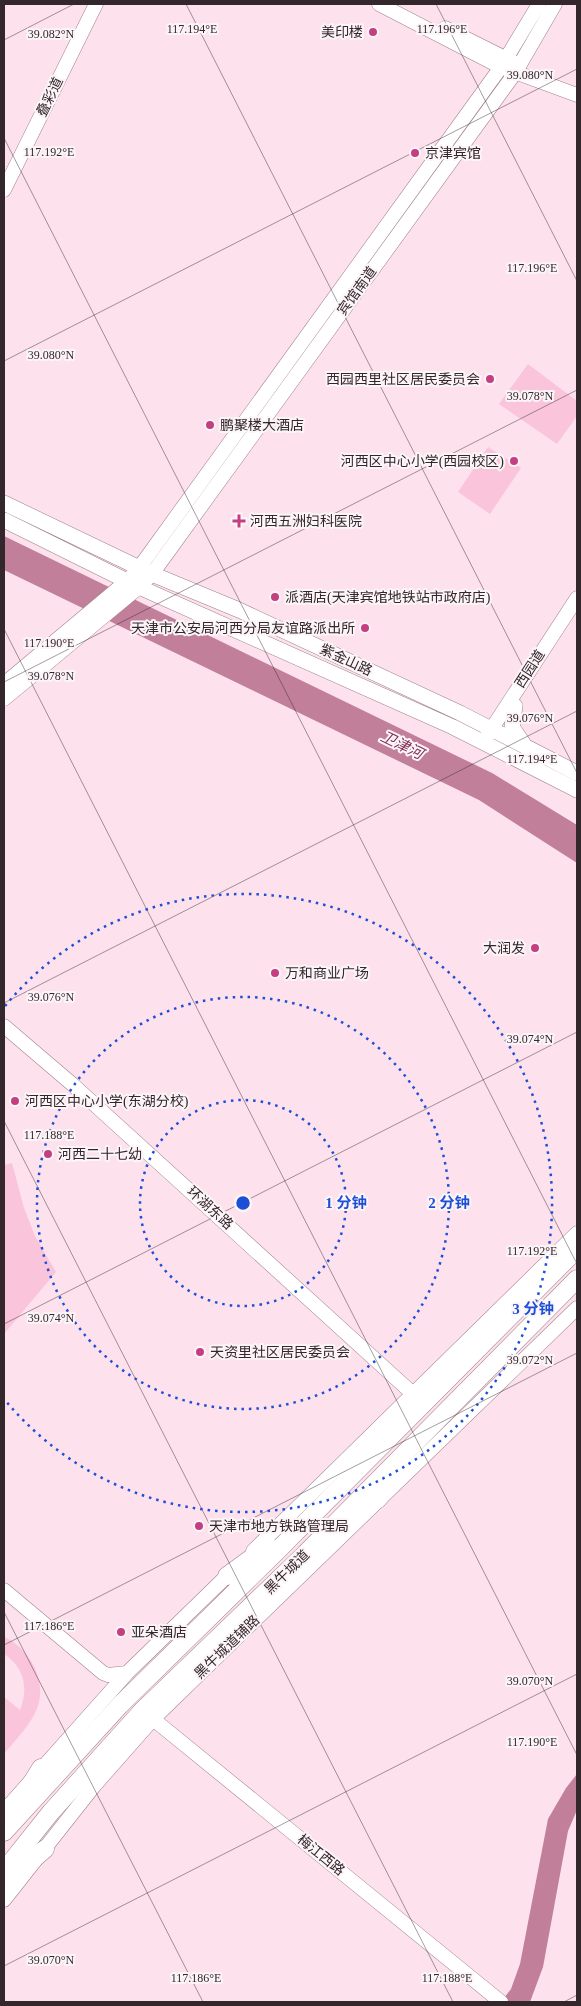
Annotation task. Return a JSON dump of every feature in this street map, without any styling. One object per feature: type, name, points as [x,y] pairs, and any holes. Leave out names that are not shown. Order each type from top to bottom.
[{"type":"highway","name":"黑牛城道","points":[[4,1832],[120,1704],[278,1550],[577,1249]]},
{"type":"highway","name":"黑牛城道","points":[[4,1871],[51,1812],[142,1711],[305,1554],[577,1279]]},
{"type":"highway","points":[[378,1499],[456,1400]]},
{"type":"highway","points":[[227,1576],[262,1552],[313,1506],[340,1486]]},
{"type":"highway","points":[[4,1826],[41,1768]]},
{"type":"highway","points":[[4,1884],[44,1850]]},
{"type":"main road","name":"叠彩道","points":[[4,190],[96,4]]},
{"type":"main road","points":[[379,4],[577,95]]},
{"type":"main road","points":[[398,4],[511,66],[577,86]]},
{"type":"main road","name":"宾馆南道","points":[[511,66],[539,4]]},
{"type":"main road","name":"宾馆南道","points":[[89,621],[134,583],[145,571],[555,4]]},
{"type":"main road","name":"紫金山路","points":[[4,503],[145,571],[239,610],[495,735],[577,790]]},
{"type":"main road","name":"紫金山路","points":[[4,520],[134,583],[495,735]]},
{"type":"main road","name":"西园道","points":[[495,735],[511,705],[577,598]]},
{"type":"main road","name":"西园道","points":[[511,705],[577,611]]},
{"type":"main road","points":[[4,684],[89,621]]},
{"type":"main road","points":[[4,699],[89,621]]},
{"type":"main road","points":[[511,705],[512,727],[527,755]]},
{"type":"main road","name":"紫金山路","points":[[527,755],[577,774]]},
{"type":"main road","name":"环湖东路","points":[[4,1026],[72,1084],[412,1393]]},
{"type":"main road","points":[[4,1811],[127,1673],[577,1233]]},
{"type":"main road","name":"黑牛城道辅路","points":[[4,1900],[94,1786],[153,1719],[577,1308]]},
{"type":"main road","points":[[4,1590],[103,1673],[114,1675],[127,1673]]},
{"type":"main road","points":[[4,1599],[98,1677],[104,1688],[102,1702]]},
{"type":"main road","name":"梅江西路","points":[[153,1719],[501,2002]]},
{"type":"shaded area","points":[[528,364],[577,401],[577,416],[557,444],[499,404]]},
{"type":"shaded area","points":[[488,447],[521,468],[490,514],[458,492]]},
{"type":"shaded area","points":[[12,1163],[24,1208],[35,1236],[56,1272],[4,1334],[4,1165]]},
{"type":"shaded area","points":[[4,1637],[22,1649],[29,1658],[35,1668],[40,1689],[39,1700],[33,1717],[4,1754],[4,1697],[20,1710],[23,1702],[24,1686],[23,1679],[16,1665],[4,1654]]},
{"type":"water","name":"卫津河","points":[[4,536],[492,773],[577,825],[577,863],[479,800],[4,570]]},
{"type":"water","points":[[577,1774],[577,1810],[568,1831],[543,1967],[530,2002],[501,2002],[511,1989],[520,1964],[548,1819],[566,1788]]},
{"type":"place","name":"美印楼","points":[[373,32]]},
{"type":"place","name":"京津宾馆","points":[[415,153]]},
{"type":"place","name":"西园西里社区居民委员会","points":[[490,379]]},
{"type":"place","name":"鹏聚楼大酒店","points":[[210,425]]},
{"type":"place","name":"河西区中心小学(西园校区)","points":[[514,461]]},
{"type":"place","name":"河西五洲妇科医院","points":[[239,521]]},
{"type":"place","name":"派酒店(天津宾馆地铁站市政府店)","points":[[275,597]]},
{"type":"place","name":"天津市公安局河西分局友谊路派出所","points":[[365,628]]},
{"type":"place","name":"大润发","points":[[535,948]]},
{"type":"place","name":"万和商业广场","points":[[275,973]]},
{"type":"place","name":"河西区中心小学(东湖分校)","points":[[15,1101]]},
{"type":"place","name":"河西二十七幼","points":[[48,1154]]},
{"type":"place","name":"天资里社区居民委员会","points":[[200,1352]]},
{"type":"place","name":"天津市地方铁路管理局","points":[[199,1526]]},
{"type":"place","name":"亚朵酒店","points":[[121,1632]]}]
